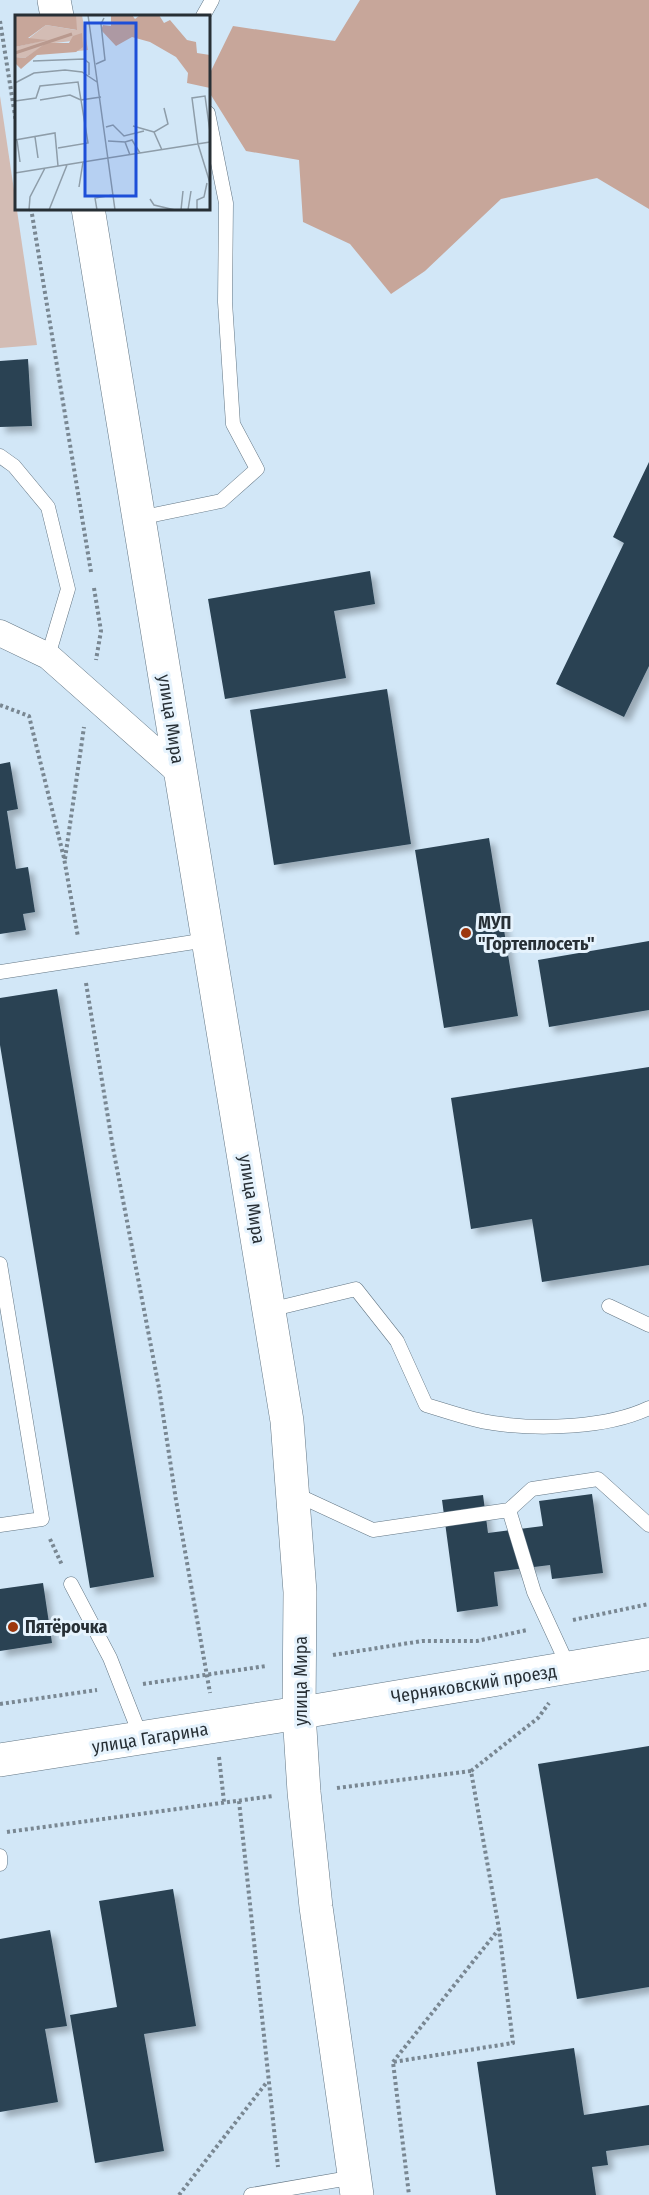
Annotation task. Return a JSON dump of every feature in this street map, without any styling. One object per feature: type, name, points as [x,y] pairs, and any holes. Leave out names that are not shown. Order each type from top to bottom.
[{"type":"main road","points":[[54,0],[57,15]]},
{"type":"main road","name":"улица Мира","points":[[88,210],[287,1421],[300,1592],[299,1713],[304,1792],[316,1907],[356,2186]]},
{"type":"main road","name":"улица Гагарина","points":[[0,1760],[216,1728],[299,1713]]},
{"type":"street","points":[[0,633],[48,656],[180,773]]},
{"type":"street","name":"Черняковский проезд","points":[[299,1713],[649,1654]]},
{"type":"lane","points":[[204,15],[212,0]]},
{"type":"lane","points":[[139,518],[221,501],[257,470],[234,424],[225,302],[226,203],[210,123]]},
{"type":"lane","points":[[0,456],[14,466],[48,507],[68,589],[48,656]]},
{"type":"lane","points":[[0,972],[207,940]]},
{"type":"lane","points":[[0,1264],[42,1519],[0,1525]]},
{"type":"lane","points":[[270,1310],[356,1289],[397,1341],[426,1405],[492,1423],[568,1427],[638,1413],[649,1408]]},
{"type":"lane","points":[[609,1306],[649,1324]]},
{"type":"lane","points":[[293,1492],[374,1530],[509,1510],[532,1489],[598,1479],[649,1525]]},
{"type":"lane","points":[[509,1510],[534,1592],[572,1667]]},
{"type":"lane","points":[[71,1584],[110,1658],[141,1739]]},
{"type":"lane","points":[[0,1856],[0,1864]]},
{"type":"lane","points":[[251,2195],[356,2186]]},
{"type":"path","points":[[0,21],[15,116]]},
{"type":"path","points":[[31,210],[91,575]]},
{"type":"path","points":[[64,863],[76,767],[101,631],[93,586]]},
{"type":"path","points":[[0,705],[28,716],[64,863],[113,1148],[159,1388],[216,1728],[224,1802]]},
{"type":"path","points":[[42,1519],[71,1584]]},
{"type":"path","points":[[0,1833],[471,1771],[538,1718],[572,1667]]},
{"type":"path","points":[[393,2062],[513,2043],[499,1929],[471,1771]]},
{"type":"path","points":[[239,1801],[267,2081],[279,2174]]},
{"type":"path","points":[[409,2195],[393,2062],[499,1929]]},
{"type":"path","points":[[179,2195],[267,2081]]},
{"type":"shaded area","points":[[360,0],[649,0],[649,209],[597,178],[501,199],[425,271],[391,294],[350,244],[303,222],[299,160],[246,151],[210,94],[210,73],[233,26],[335,41]]},
{"type":"shaded area","points":[[0,96],[15,210],[17,210],[37,345],[0,348]]},
{"type":"building","points":[[28,359],[32,426],[0,427],[0,361]]},
{"type":"building","points":[[649,462],[649,666],[624,717],[556,684],[624,543],[613,537]]},
{"type":"building","points":[[370,571],[375,604],[334,611],[346,678],[225,699],[208,599]]},
{"type":"building","points":[[387,689],[411,844],[274,865],[250,710]]},
{"type":"building","points":[[10,762],[18,809],[7,811],[16,869],[28,867],[35,912],[23,914],[26,930],[0,934],[0,764]]},
{"type":"building","name":"МУП \"Гортеплосеть\"","points":[[489,838],[518,1016],[444,1028],[415,850]]},
{"type":"building","points":[[649,941],[649,1010],[549,1027],[538,960]]},
{"type":"building","points":[[57,989],[154,1577],[90,1588],[0,1045],[0,998]]},
{"type":"building","points":[[649,1067],[649,1265],[542,1282],[532,1219],[471,1229],[451,1098]]},
{"type":"building","points":[[592,1494],[603,1573],[552,1579],[550,1565],[494,1572],[498,1606],[457,1612],[442,1500],[483,1495],[488,1533],[543,1526],[539,1501]]},
{"type":"building","points":[[43,1583],[52,1643],[0,1651],[0,1589]]},
{"type":"building","points":[[649,1746],[649,1987],[577,1999],[538,1764]]},
{"type":"building","points":[[173,1889],[196,2026],[144,2034],[164,2151],[95,2163],[70,2015],[117,2007],[99,1901]]},
{"type":"building","points":[[50,1930],[67,2026],[45,2029],[58,2102],[0,2112],[0,1939]]},
{"type":"building","points":[[574,2048],[584,2115],[649,2105],[649,2145],[606,2151],[608,2165],[592,2167],[596,2195],[496,2195],[477,2062]]},
{"type":"place","name":"МУП \"Гортеплосеть\"","points":[[466,933]]},
{"type":"place","name":"Пятёрочка","points":[[13,1627]]}]
